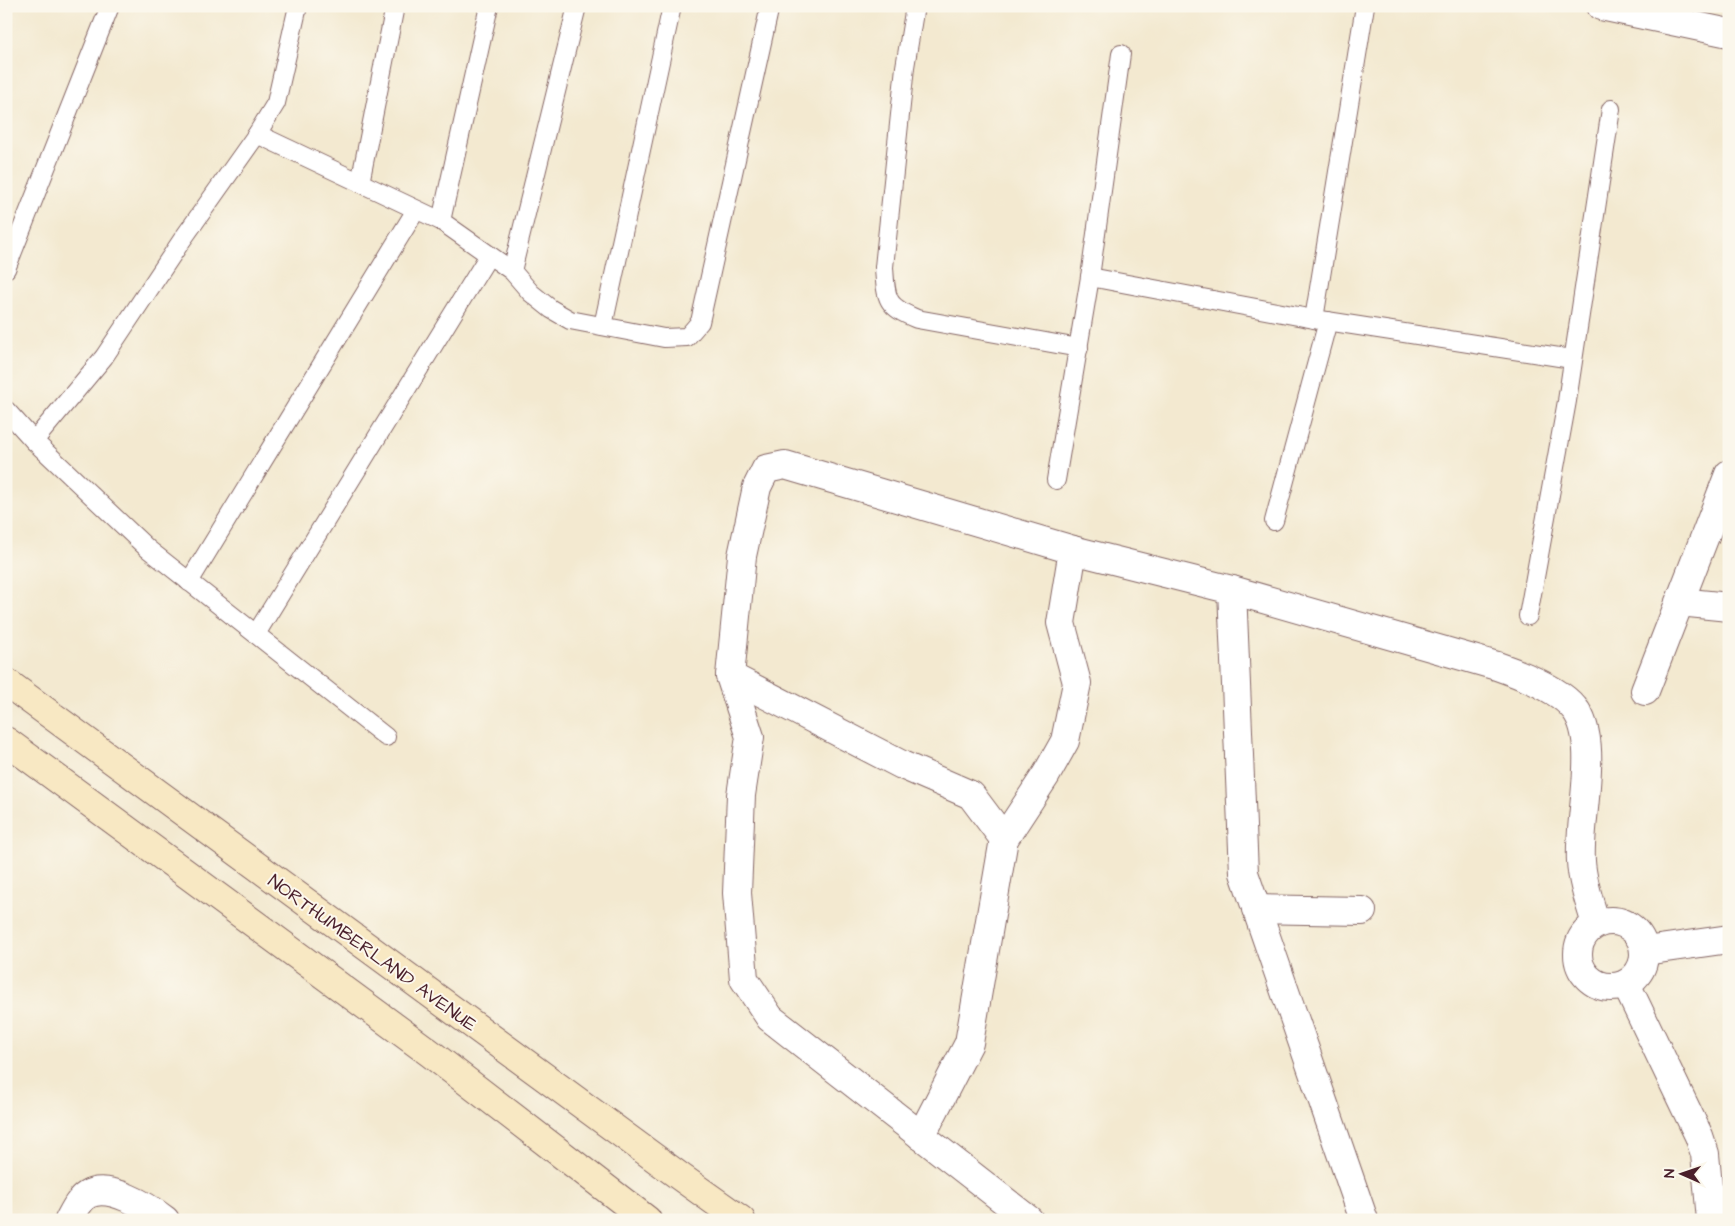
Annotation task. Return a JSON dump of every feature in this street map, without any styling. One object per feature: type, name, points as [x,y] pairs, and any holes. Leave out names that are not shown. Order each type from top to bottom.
[{"type":"main road","name":"NORTHUMBERLAND AVENUE","points":[[6,682],[741,1220]]},
{"type":"main road","points":[[6,741],[430,1053],[647,1220]]},
{"type":"street","points":[[1601,6],[1729,33]]},
{"type":"street","points":[[1029,1220],[770,1018],[744,979],[737,893],[741,794],[750,737],[730,676],[742,556],[757,487],[766,469],[785,465],[1073,550],[1232,590],[1497,666],[1517,673],[1554,692],[1574,707],[1584,725],[1588,746],[1581,861],[1584,882],[1596,924]]},
{"type":"street","points":[[1645,691],[1729,474]]},
{"type":"street","points":[[921,1136],[969,1043],[1004,839],[1046,775],[1065,741],[1077,683],[1061,623],[1073,550]]},
{"type":"street","points":[[1232,590],[1244,872],[1364,1220]]},
{"type":"street","points":[[1679,602],[1729,607]]},
{"type":"street","points":[[730,676],[902,765],[971,795],[1004,839]]},
{"type":"street","points":[[1256,909],[1362,911]]},
{"type":"street","points":[[1609,920],[1622,922],[1633,928],[1641,939],[1645,951],[1643,964],[1636,976],[1626,984],[1614,988],[1600,986],[1589,980],[1581,969],[1578,956],[1579,944],[1586,932],[1596,924],[1609,920]]},
{"type":"street","points":[[1645,951],[1729,939]]},
{"type":"street","points":[[1626,984],[1699,1136],[1705,1154],[1711,1220]]},
{"type":"street","points":[[69,1220],[86,1195],[96,1190],[111,1191],[152,1210],[165,1220]]},
{"type":"lane","points":[[6,269],[110,6]]},
{"type":"lane","points":[[34,442],[104,358],[182,240],[257,134],[276,103],[298,6]]},
{"type":"lane","points":[[360,183],[396,6]]},
{"type":"lane","points":[[440,221],[489,6]]},
{"type":"lane","points":[[512,271],[577,6]]},
{"type":"lane","points":[[603,326],[672,6]]},
{"type":"lane","points":[[257,134],[440,221],[512,271],[531,293],[551,309],[570,320],[664,338],[687,337],[700,322],[770,6]]},
{"type":"lane","points":[[915,6],[905,66],[884,267],[886,294],[897,310],[917,319],[1079,348]]},
{"type":"lane","points":[[1274,521],[1321,320],[1365,6]]},
{"type":"lane","points":[[1056,480],[1090,277],[1120,54]]},
{"type":"lane","points":[[1528,616],[1567,402],[1611,109]]},
{"type":"lane","points":[[189,582],[416,210]]},
{"type":"lane","points":[[256,634],[489,255]]},
{"type":"lane","points":[[1090,277],[1321,320],[1572,359]]},
{"type":"lane","points":[[6,410],[34,442],[148,549],[386,737]]}]
